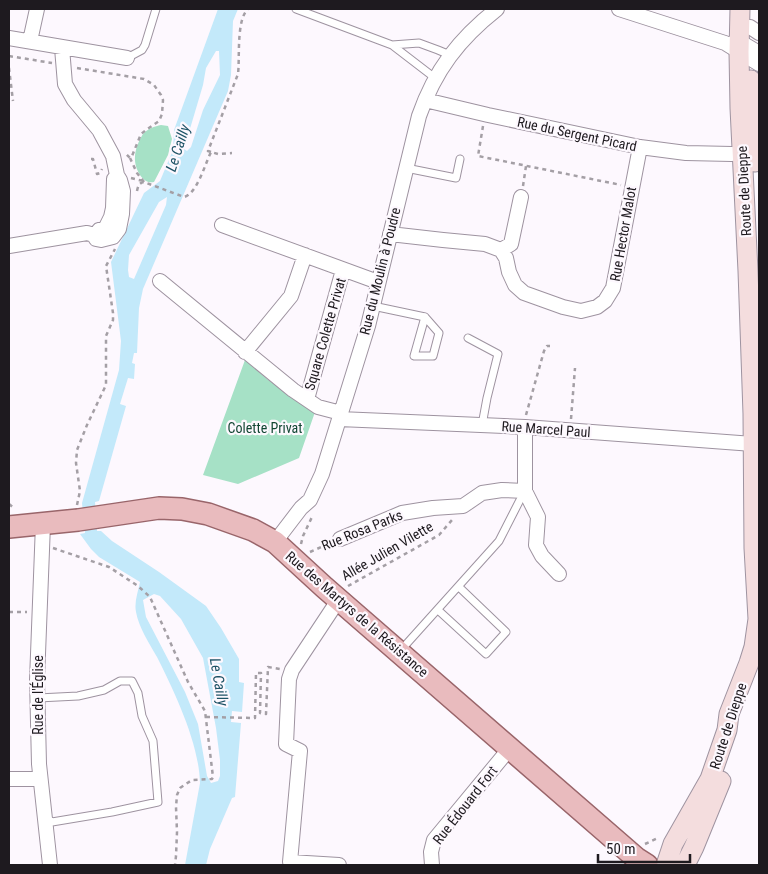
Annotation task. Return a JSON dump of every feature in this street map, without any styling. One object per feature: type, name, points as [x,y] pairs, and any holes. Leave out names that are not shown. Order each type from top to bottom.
[{"type":"main road","name":"Route de Dieppe","points":[[747,39],[754,128],[759,256]]},
{"type":"main road","name":"Route de Dieppe","points":[[666,865],[676,839],[710,779],[727,730],[729,714],[754,647],[758,619],[754,540],[754,306],[740,108],[747,39]]},
{"type":"main road","name":"Rue des Martyrs de la Résistance","points":[[9,527],[43,534],[84,519],[158,508],[182,509],[220,517],[253,530],[275,542],[305,570],[343,593],[399,652],[636,858],[647,865]]},
{"type":"main road","name":"Route de Dieppe","points":[[685,865],[726,770],[739,716],[759,666]]},
{"type":"street","points":[[30,41],[37,9]]},
{"type":"street","name":"Rue du Moulin à Poudre","points":[[275,542],[300,508],[310,500],[322,474],[368,326],[419,116],[425,100],[435,78],[460,42],[475,26],[496,9]]},
{"type":"street","points":[[619,9],[747,39]]},
{"type":"street","points":[[9,38],[127,58]]},
{"type":"street","points":[[9,246],[88,233],[101,240],[114,236],[119,229],[123,191],[113,156],[99,130],[74,100],[65,84],[62,48]]},
{"type":"street","name":"Rue du Sergent Picard","points":[[425,100],[640,147],[680,153],[732,154]]},
{"type":"street","name":"Rue Hector Malot","points":[[501,250],[506,258],[509,272],[515,285],[524,293],[563,307],[582,311],[597,308],[605,301],[613,288],[640,147]]},
{"type":"street","points":[[99,230],[105,229],[111,217],[114,179],[117,175]]},
{"type":"street","points":[[390,234],[485,244],[501,250],[511,244],[521,197]]},
{"type":"street","name":"Square Colette Privat","points":[[222,225],[378,282]]},
{"type":"street","points":[[245,352],[291,296],[305,255]]},
{"type":"street","name":"Square Colette Privat","points":[[307,399],[343,270]]},
{"type":"street","name":"Square Colette Privat","points":[[160,281],[292,390],[318,407],[340,416]]},
{"type":"street","name":"Rue Marcel Paul","points":[[340,416],[570,430],[753,444]]},
{"type":"street","points":[[525,427],[525,491],[538,517],[536,544],[542,556],[559,574]]},
{"type":"street","name":"Rue Rosa Parks","points":[[340,539],[402,512],[463,506],[482,493],[502,490],[525,491]]},
{"type":"street","name":"Rue de l'Église","points":[[43,534],[38,698],[39,764],[50,865]]},
{"type":"street","points":[[339,865],[290,862],[300,751],[286,744],[289,679],[292,670],[343,593]]},
{"type":"street","name":"Rue Édouard Fort","points":[[432,865],[430,852],[434,840],[510,748]]},
{"type":"street","points":[[9,779],[40,780]]},
{"type":"lane","points":[[127,58],[142,50],[145,45],[156,9]]},
{"type":"lane","points":[[296,9],[392,45],[435,78]]},
{"type":"lane","points":[[392,45],[419,43],[450,56]]},
{"type":"lane","points":[[406,168],[456,178],[460,159]]},
{"type":"lane","points":[[372,306],[425,316],[439,333],[433,356],[414,356],[425,316]]},
{"type":"lane","points":[[468,338],[498,354],[482,425]]},
{"type":"lane","points":[[399,652],[500,541],[525,491]]},
{"type":"lane","points":[[438,610],[486,654],[506,632],[459,587]]},
{"type":"lane","points":[[38,698],[78,696],[104,690],[120,681],[132,681],[138,693],[142,716],[153,740],[158,802],[52,822],[45,818]]},
{"type":"path","points":[[232,153],[218,154],[208,152],[238,74],[239,34],[244,12],[248,9]]},
{"type":"path","points":[[9,56],[150,82],[158,89],[163,100],[162,114],[159,121],[141,134],[130,158]]},
{"type":"path","points":[[9,68],[13,101]]},
{"type":"path","points":[[484,114],[478,156],[632,187]]},
{"type":"path","points":[[122,150],[130,158],[137,173],[144,182],[184,197],[188,196],[194,189],[211,152]]},
{"type":"path","points":[[521,197],[526,166]]},
{"type":"path","points":[[135,196],[138,185],[144,182]]},
{"type":"path","points":[[76,508],[80,491],[76,463],[77,450],[106,385],[106,336],[113,320],[113,313],[106,266],[117,246]]},
{"type":"path","points":[[525,427],[525,420],[544,351],[547,346],[550,346]]},
{"type":"path","points":[[570,430],[575,368]]},
{"type":"path","points":[[301,545],[314,511],[310,500]]},
{"type":"path","name":"Allée Julien Vilette","points":[[343,593],[439,535],[463,506]]},
{"type":"path","points":[[43,534],[109,568],[138,586],[150,597],[188,682],[205,711],[213,774],[212,779],[192,780],[180,788],[177,795],[175,865]]},
{"type":"path","name":"Rue Rosa Parks","points":[[310,552],[340,539]]},
{"type":"path","points":[[9,612],[40,612]]},
{"type":"path","points":[[206,717],[255,718],[256,673],[261,673],[260,714],[266,714],[268,667],[292,670]]},
{"type":"path","points":[[642,844],[662,837]]},
{"type":"green space","points":[[161,125],[168,126],[172,139],[168,155],[154,182],[150,182],[142,178],[137,170],[135,161],[136,151],[143,134],[151,128]]},
{"type":"green space","name":"Colette Privat","points":[[245,360],[267,379],[315,412],[299,458],[238,484],[203,475]]},
{"type":"water","name":"Le Cailly","points":[[218,9],[238,9],[233,21],[231,75],[228,91],[143,289],[139,308],[137,353],[134,353],[132,363],[135,364],[134,379],[128,378],[120,404],[126,406],[99,501],[95,502],[97,531],[101,531],[112,541],[206,606],[239,659],[239,682],[244,683],[242,712],[232,711],[231,722],[241,723],[235,797],[232,798],[210,849],[206,865],[185,865],[200,783],[199,768],[185,718],[137,618],[136,604],[140,582],[99,557],[80,534],[85,533],[82,503],[119,370],[121,341],[111,262],[144,193],[160,181],[173,150],[174,130]],"holes":[[[216,51],[219,51],[220,75],[203,110],[191,147],[187,151],[184,149],[203,85],[206,68]],[[167,197],[166,205],[134,279],[129,277],[129,255],[159,202]],[[154,594],[160,596],[181,619],[203,658],[220,760],[220,776],[218,781],[211,783],[207,776],[198,724],[185,692],[146,617],[143,600]]]}]
